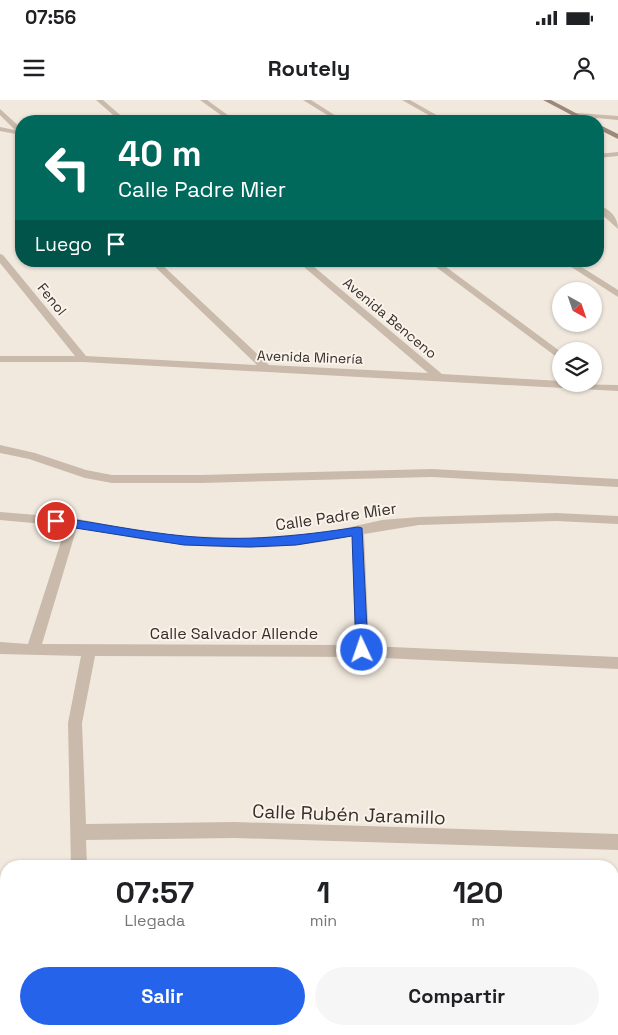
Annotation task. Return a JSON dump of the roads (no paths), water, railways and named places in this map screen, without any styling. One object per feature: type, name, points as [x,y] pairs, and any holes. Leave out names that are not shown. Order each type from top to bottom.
[{"type":"street","points":[[99,100],[117,115]]},
{"type":"street","points":[[204,100],[225,115]]},
{"type":"street","points":[[306,100],[331,115]]},
{"type":"street","points":[[405,100],[433,115]]},
{"type":"street","points":[[546,100],[577,115]]},
{"type":"street","points":[[0,112],[15,126]]},
{"type":"street","points":[[604,117],[618,118]]},
{"type":"street","points":[[0,129],[15,131]]},
{"type":"street","points":[[604,129],[618,137]]},
{"type":"street","points":[[604,155],[618,154]]},
{"type":"street","points":[[604,212],[618,226]]},
{"type":"street","name":"Fenol","points":[[0,257],[83,359]]},
{"type":"street","points":[[159,267],[268,370]]},
{"type":"street","name":"Avenida Benceno","points":[[308,267],[440,376]]},
{"type":"street","points":[[440,267],[552,349]]},
{"type":"street","points":[[575,267],[618,294]]},
{"type":"street","name":"Avenida Minería","points":[[0,358],[83,359],[268,370],[440,376],[618,388]]},
{"type":"street","points":[[0,449],[31,456],[85,474],[112,479],[182,480],[432,473],[618,483]]},
{"type":"street","name":"Calle Padre Mier","points":[[0,516],[73,522],[130,534],[184,541],[241,542],[296,541],[358,531],[382,525],[419,521],[556,517],[618,520]]},
{"type":"street","points":[[33,650],[73,522]]},
{"type":"street","points":[[358,531],[362,650]]},
{"type":"street","name":"Calle Salvador Allende","points":[[0,648],[33,650],[362,650],[618,663]]},
{"type":"street","points":[[79,860],[75,723],[89,650]]},
{"type":"street","name":"Calle Rubén Jaramillo","points":[[79,832],[235,830],[618,842]]}]
